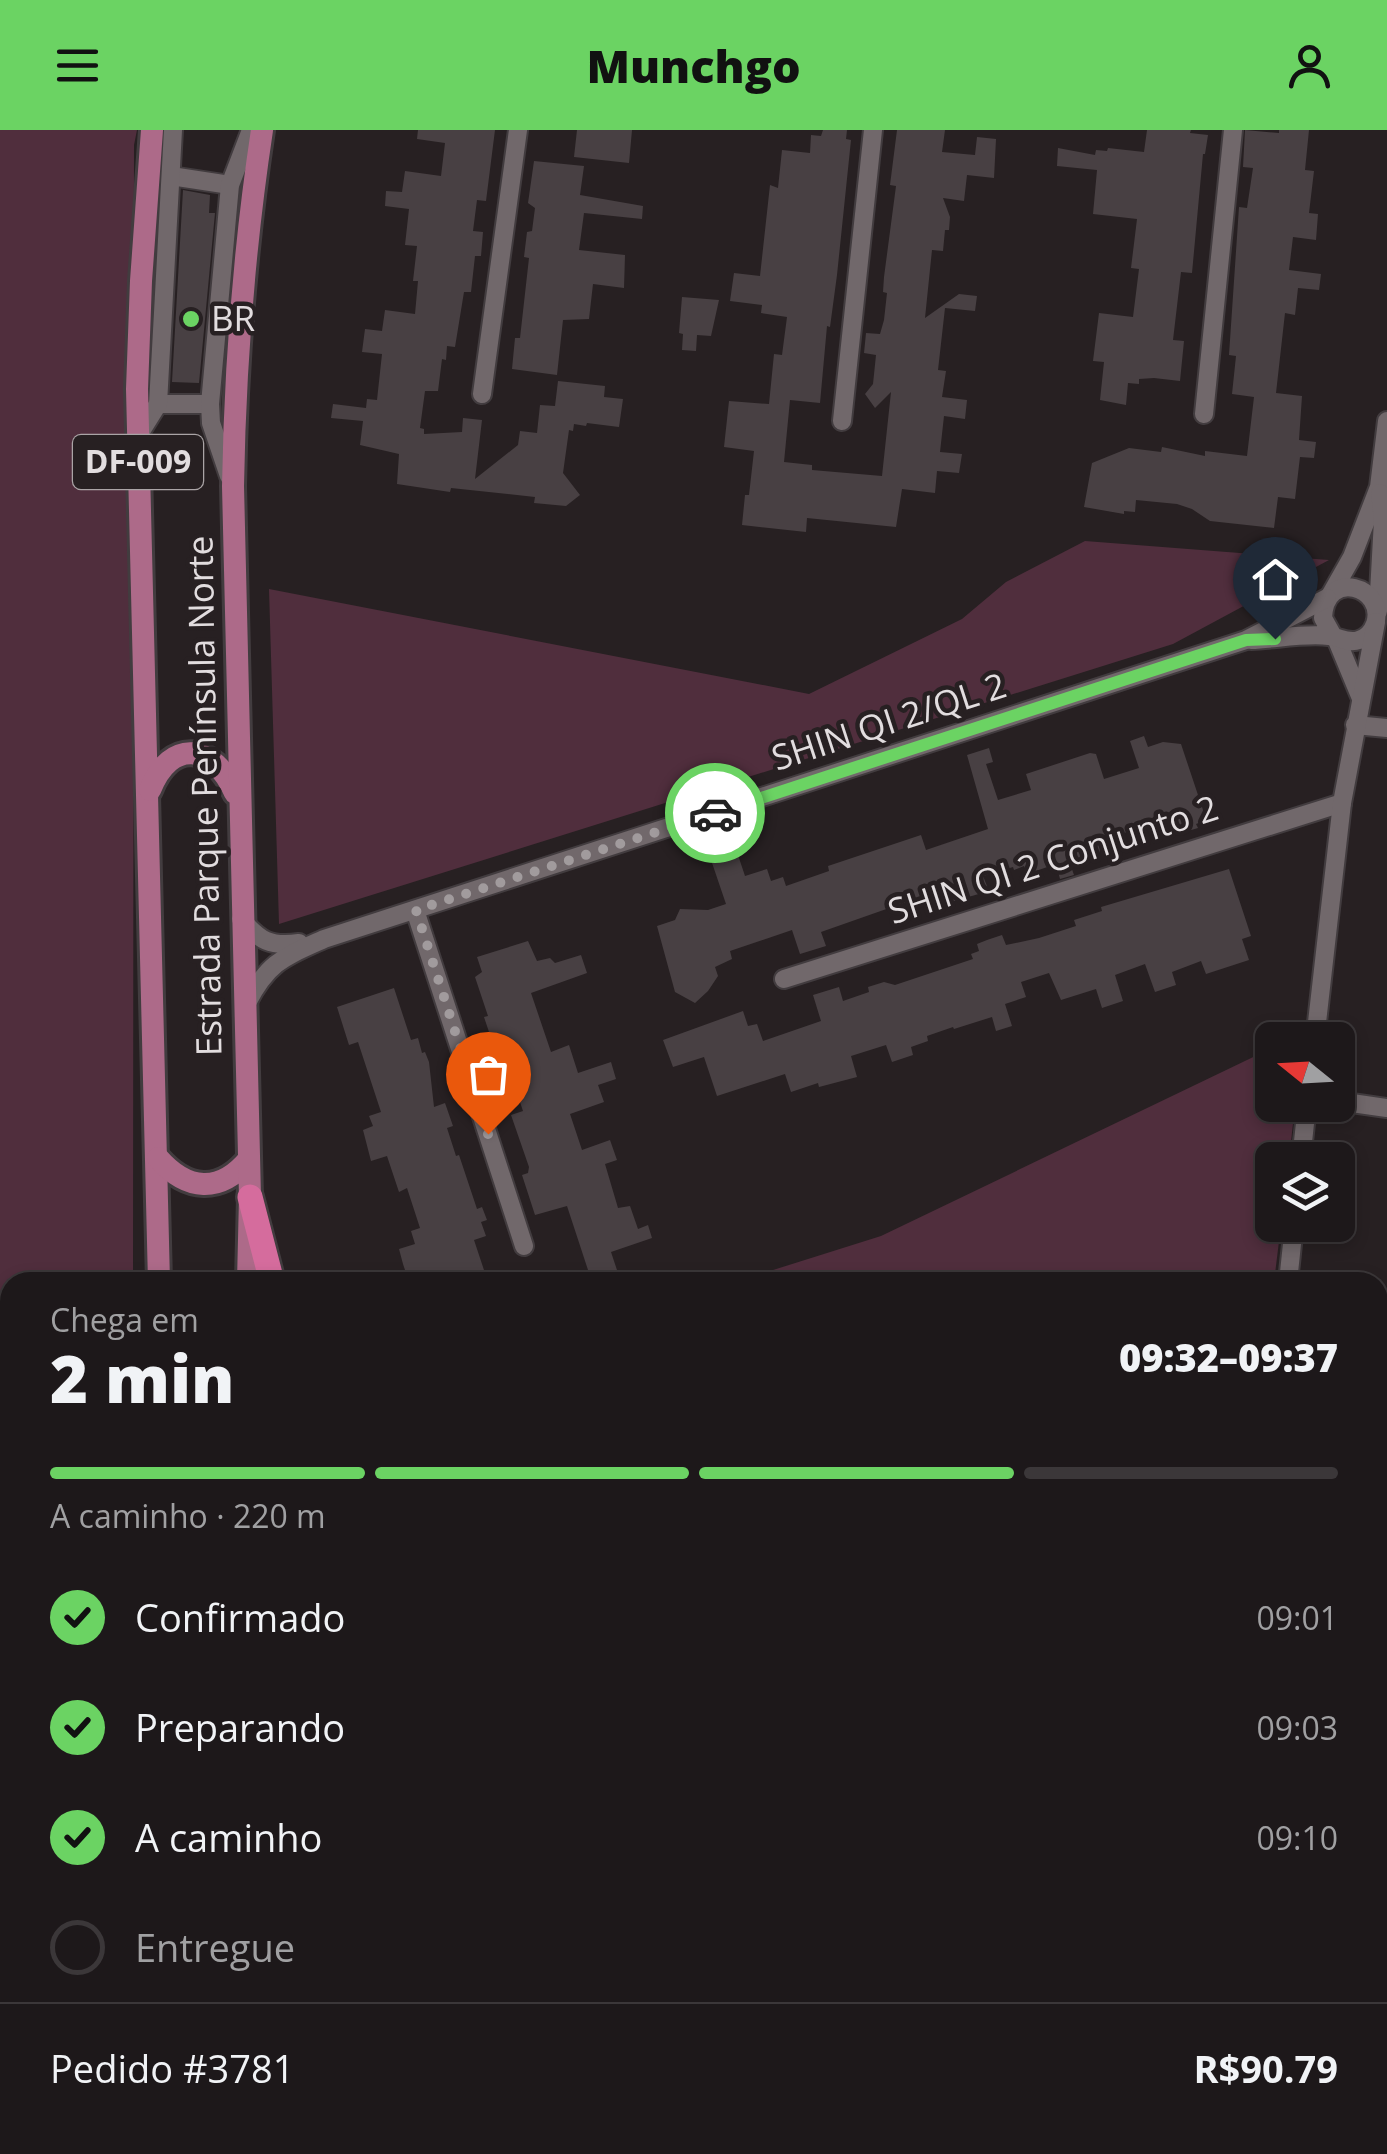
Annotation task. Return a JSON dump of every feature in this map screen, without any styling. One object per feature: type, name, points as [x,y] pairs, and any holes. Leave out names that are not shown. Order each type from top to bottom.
[{"type":"highway","points":[[250,1197],[269,1272]]},
{"type":"main road","name":"Estrada Parque Península Norte","points":[[152,130],[140,281],[138,436],[160,1272]]},
{"type":"main road","name":"Estrada Parque Península Norte","points":[[248,1272],[250,1197],[233,486],[235,372],[242,285],[262,130]]},
{"type":"main road","points":[[148,795],[162,765],[176,756],[194,753],[223,771],[238,801]]},
{"type":"main road","points":[[158,1158],[182,1179],[202,1184],[232,1177],[249,1159]]},
{"type":"street","points":[[138,436],[158,404],[173,130]]},
{"type":"street","points":[[233,486],[211,423],[210,404],[230,185],[251,130]]},
{"type":"street","points":[[482,394],[518,130]]},
{"type":"street","points":[[842,421],[874,130]]},
{"type":"street","points":[[1204,414],[1233,130]]},
{"type":"street","points":[[172,176],[230,185]]},
{"type":"street","points":[[158,404],[210,404]]},
{"type":"street","points":[[1316,1022],[1342,803],[1377,618],[1383,520],[1379,487],[1387,421]]},
{"type":"street","points":[[1360,696],[1322,618],[1329,596],[1352,557],[1379,487]]},
{"type":"street","points":[[1329,596],[1347,587],[1358,588],[1375,602],[1377,618],[1370,633],[1360,640],[1348,642],[1334,637]]},
{"type":"street","name":"SHIN QI 2/QL 2","points":[[244,1008],[260,977],[271,966],[324,940],[1246,640],[1329,596]]},
{"type":"street","name":"SHIN QI 2/QL 2","points":[[1246,640],[1334,637]]},
{"type":"street","points":[[1355,725],[1387,728]]},
{"type":"street","name":"SHIN QI 2 Conjunto 2","points":[[784,980],[1342,803]]},
{"type":"street","points":[[416,910],[524,1246]]},
{"type":"street","name":"SHIN QI 2/QL 2","points":[[241,920],[268,944],[324,940]]},
{"type":"street","points":[[1355,1104],[1387,1108]]},
{"type":"street","points":[[1289,1272],[1292,1242]]},
{"type":"shaded area","points":[[0,130],[137,130],[133,1272],[0,1272]]},
{"type":"shaded area","points":[[1085,541],[1329,560],[1173,644],[279,924],[269,589],[809,694],[962,619],[1006,582]]},
{"type":"shaded area","points":[[1255,1056],[1255,1122],[1293,1122],[1291,1142],[1255,1142],[1255,1242],[1279,1242],[1275,1272],[767,1272],[881,1236]]},
{"type":"building","points":[[418,130],[495,130],[486,201],[477,200],[473,231],[483,232],[481,256],[475,256],[471,292],[464,292],[455,347],[447,346],[446,360],[442,359],[438,391],[425,391],[420,428],[424,434],[462,432],[463,418],[482,420],[475,479],[518,445],[520,431],[537,433],[540,405],[555,406],[558,381],[605,386],[604,397],[623,399],[619,427],[587,423],[574,424],[573,431],[569,430],[563,473],[580,495],[566,506],[534,503],[535,497],[397,484],[399,454],[360,445],[363,421],[331,418],[333,404],[366,408],[367,399],[377,400],[382,354],[362,352],[365,329],[382,331],[385,310],[415,314],[417,246],[405,245],[409,209],[385,206],[386,191],[402,192],[405,171],[441,176],[445,143],[417,139]]},
{"type":"building","points":[[577,130],[632,130],[629,163],[574,157]]},
{"type":"building","points":[[823,130],[847,130],[846,139],[851,140],[837,275],[830,327],[827,326],[820,403],[790,400],[784,462],[812,465],[812,470],[882,476],[891,392],[875,408],[865,394],[873,384],[876,355],[864,353],[866,333],[880,334],[884,320],[884,277],[896,186],[890,185],[897,130],[945,130],[942,152],[975,155],[977,137],[996,139],[994,178],[967,175],[964,201],[943,198],[950,217],[949,230],[945,230],[943,251],[932,250],[925,318],[959,294],[977,296],[975,311],[945,308],[938,370],[946,371],[942,397],[967,400],[965,419],[944,416],[940,452],[962,454],[959,473],[937,471],[935,493],[902,489],[896,527],[807,518],[806,532],[742,525],[754,451],[724,447],[729,401],[769,404],[774,354],[782,355],[787,317],[761,313],[762,305],[730,301],[734,273],[760,276],[770,185],[778,188],[782,150],[810,153],[811,135],[821,136]]},
{"type":"building","points":[[1147,130],[1191,130],[1190,133],[1208,135],[1192,273],[1181,272],[1173,340],[1184,341],[1180,381],[1154,378],[1139,379],[1139,384],[1128,383],[1126,405],[1100,400],[1104,362],[1093,361],[1099,313],[1133,317],[1139,269],[1131,268],[1137,219],[1093,214],[1097,170],[1057,166],[1058,148],[1095,155],[1096,150],[1108,148],[1144,152]]},
{"type":"building","points":[[1245,130],[1309,130],[1305,170],[1314,171],[1309,213],[1318,214],[1316,240],[1293,237],[1289,270],[1321,274],[1319,290],[1298,288],[1295,315],[1285,313],[1276,393],[1302,396],[1299,440],[1316,442],[1314,458],[1300,457],[1295,499],[1278,497],[1274,528],[1210,521],[1177,504],[1136,500],[1135,512],[1124,514],[1084,507],[1092,463],[1129,448],[1161,452],[1162,447],[1205,456],[1205,451],[1247,456],[1254,397],[1232,394],[1236,356],[1229,355],[1239,207],[1247,208],[1253,168],[1243,167]]},
{"type":"building","points":[[534,161],[584,166],[580,195],[643,206],[642,219],[584,213],[579,250],[625,255],[624,288],[593,284],[589,319],[563,320],[557,375],[512,369],[515,338],[520,338],[529,258],[524,257],[527,232],[532,231],[535,208],[528,203]]},
{"type":"building","name":"BR","points":[[183,190],[210,195],[209,213],[215,213],[199,383],[172,382]]},
{"type":"building","points":[[682,297],[719,300],[711,336],[697,335],[696,351],[682,350]]},
{"type":"building","points":[[1144,736],[1148,747],[1163,742],[1181,744],[1203,810],[1204,821],[1196,824],[1198,828],[1178,834],[1176,827],[1160,832],[1157,824],[1102,839],[1099,854],[1069,861],[1074,875],[1060,879],[1056,864],[1027,874],[1024,866],[983,876],[989,891],[927,909],[924,898],[912,900],[821,932],[826,946],[800,954],[792,930],[730,951],[732,959],[715,967],[718,976],[695,1003],[675,992],[657,926],[675,920],[680,909],[708,910],[726,904],[710,857],[725,853],[727,859],[738,855],[745,876],[767,869],[771,881],[783,877],[786,886],[829,871],[828,866],[921,835],[926,850],[988,829],[967,755],[989,748],[993,762],[986,764],[998,800],[1031,790],[1026,774],[1090,753],[1096,754],[1104,779],[1139,768],[1130,741]]},
{"type":"building","points":[[1229,869],[1251,936],[1242,939],[1249,960],[1206,974],[1201,961],[1172,972],[1176,985],[1155,992],[1145,964],[1115,975],[1123,1001],[1102,1008],[1096,989],[1061,1000],[1049,973],[1021,982],[1026,997],[1005,1004],[1012,1026],[996,1031],[992,1017],[953,1027],[927,1036],[928,1041],[911,1047],[913,1055],[892,1062],[886,1045],[851,1056],[857,1077],[791,1092],[785,1074],[717,1096],[704,1057],[673,1067],[663,1040],[743,1011],[748,1026],[757,1024],[763,1041],[821,1021],[813,995],[839,987],[843,1001],[869,992],[868,987],[884,982],[895,985],[973,959],[971,954],[979,951],[977,944],[987,940],[1002,935],[1006,945],[1039,938],[1076,926],[1074,920],[1102,911],[1101,907]]},
{"type":"building","points":[[528,941],[537,961],[550,958],[555,963],[581,955],[587,973],[531,993],[551,1052],[569,1045],[578,1073],[611,1062],[616,1079],[598,1085],[604,1102],[570,1114],[582,1150],[610,1140],[617,1160],[605,1164],[618,1208],[630,1206],[638,1229],[648,1225],[652,1238],[611,1252],[618,1272],[581,1272],[588,1270],[567,1206],[535,1215],[522,1175],[528,1173],[529,1167],[511,1115],[523,1111],[505,1057],[496,1060],[495,1054],[491,1056],[484,1034],[489,1032],[484,1017],[488,1016],[475,977],[482,972],[477,957]]},
{"type":"building","points":[[394,988],[411,1040],[418,1038],[429,1062],[434,1107],[445,1103],[453,1126],[447,1128],[456,1156],[459,1155],[477,1209],[482,1207],[487,1220],[481,1222],[486,1236],[474,1240],[485,1272],[406,1272],[399,1249],[415,1244],[411,1231],[420,1228],[407,1188],[399,1192],[387,1156],[371,1161],[363,1130],[373,1126],[369,1116],[381,1112],[358,1042],[349,1045],[337,1007]]},
{"type":"way so far","points":[[488,1134],[416,910],[715,813]]},
{"type":"place","name":"BR","points":[[191,319]]},
{"type":"route","points":[[715,813],[1246,640],[1275,639]]}]
